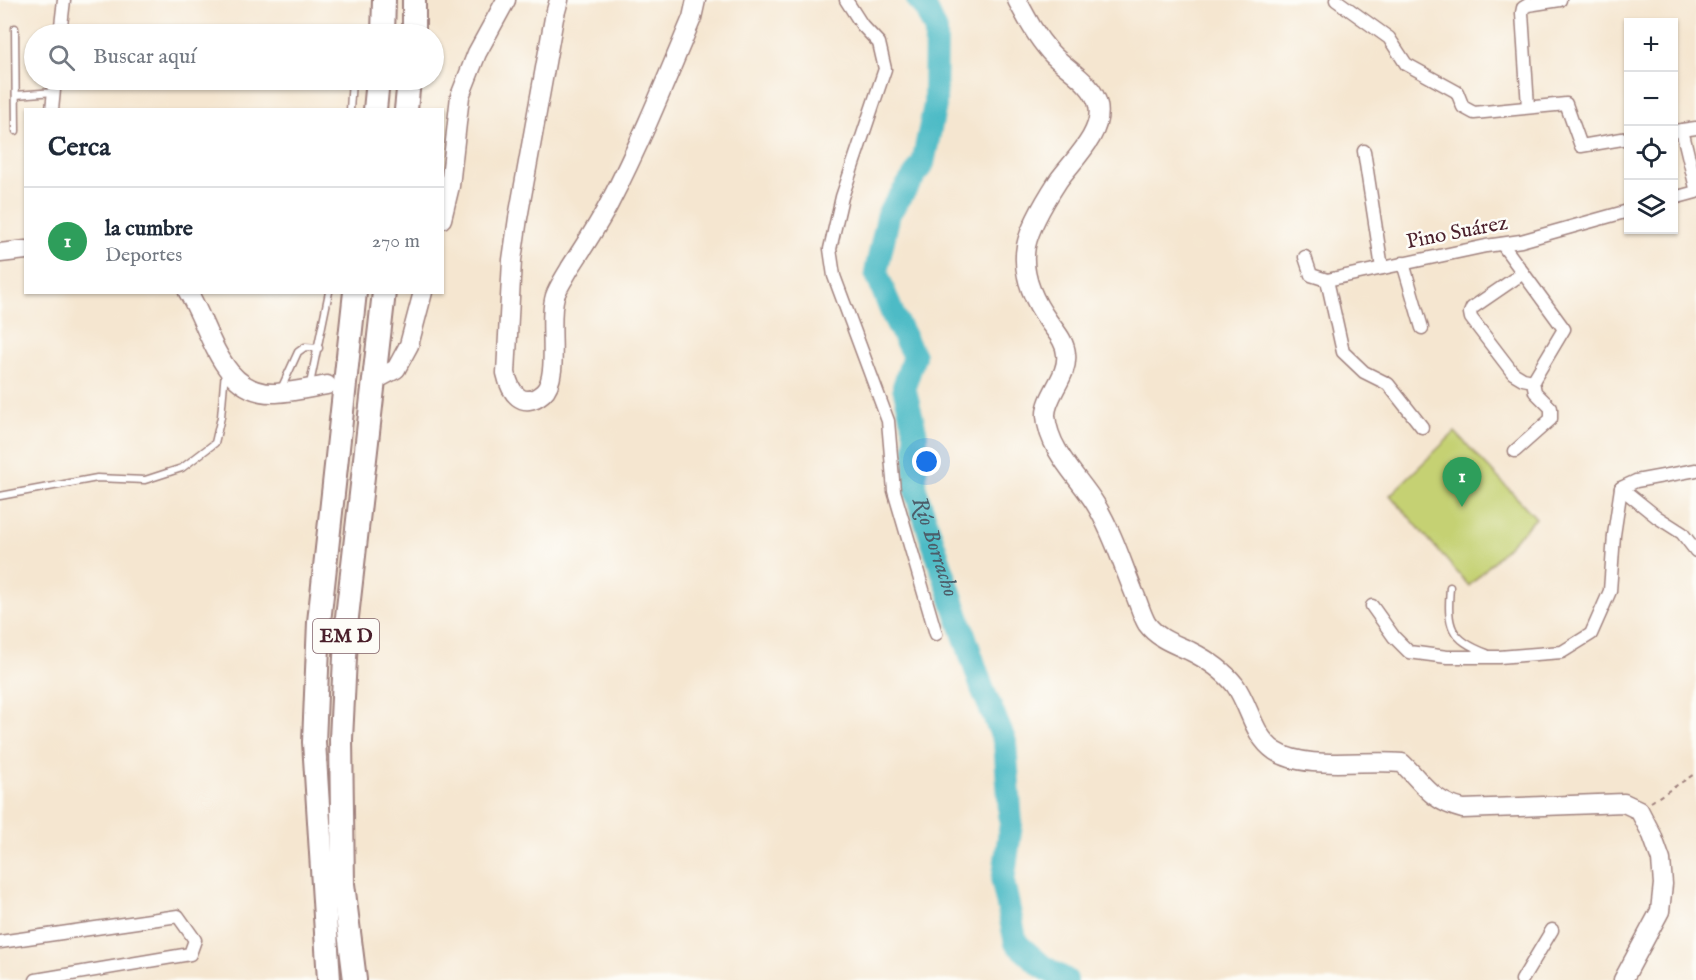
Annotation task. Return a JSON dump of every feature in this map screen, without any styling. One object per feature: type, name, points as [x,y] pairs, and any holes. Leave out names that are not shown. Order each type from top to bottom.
[{"type":"highway","points":[[383,24],[384,0]]},
{"type":"highway","points":[[414,0],[414,24]]},
{"type":"highway","points":[[375,108],[377,90]]},
{"type":"highway","points":[[406,108],[408,90]]},
{"type":"highway","name":"EM D","points":[[329,980],[314,742],[319,622],[355,294]]},
{"type":"highway","name":"EM D","points":[[355,980],[343,884],[341,739],[347,616],[384,294]]},
{"type":"main road","points":[[444,211],[450,186],[460,96],[477,53],[506,0]]},
{"type":"main road","points":[[559,0],[525,175],[512,260],[506,373],[509,387],[515,395],[524,400],[543,393],[550,383],[553,370],[552,318],[555,296],[610,202],[692,18],[696,0]]},
{"type":"main road","points":[[1017,0],[1031,27],[1051,54],[1090,90],[1098,105],[1097,123],[1085,147],[1058,181],[1038,217],[1026,245],[1025,272],[1032,296],[1063,342],[1066,353],[1066,368],[1046,414],[1049,428],[1058,452],[1096,505],[1147,624],[1166,641],[1192,652],[1219,669],[1235,686],[1263,739],[1275,751],[1292,759],[1310,762],[1385,761],[1402,763],[1431,795],[1446,805],[1462,810],[1624,803],[1639,810],[1653,835],[1661,860],[1663,884],[1660,911],[1623,980]]},
{"type":"main road","points":[[0,253],[24,250]]},
{"type":"main road","points":[[189,294],[225,368],[249,388],[279,393],[318,387]]},
{"type":"main road","points":[[381,377],[396,369],[409,345],[422,294]]},
{"type":"street","points":[[61,24],[64,0]]},
{"type":"street","points":[[846,0],[862,25],[879,43],[885,69],[842,197],[830,249],[834,276],[888,421],[894,491],[936,634]]},
{"type":"street","points":[[1336,0],[1389,38],[1407,64],[1457,92],[1463,107],[1474,113],[1566,104],[1581,146],[1624,139]]},
{"type":"street","points":[[1528,107],[1523,8],[1528,5],[1560,0]]},
{"type":"street","points":[[52,108],[54,90]]},
{"type":"street","points":[[1678,197],[1696,190],[1678,131],[1696,128]]},
{"type":"street","points":[[1364,151],[1382,268]]},
{"type":"street","name":"Pino Suárez","points":[[1327,279],[1521,241],[1624,212]]},
{"type":"street","points":[[1502,244],[1564,329],[1533,381],[1535,392],[1551,408],[1551,419],[1515,451]]},
{"type":"street","points":[[1305,257],[1311,275],[1327,279],[1343,352],[1364,372],[1388,384],[1422,427]]},
{"type":"street","points":[[1403,263],[1422,328]]},
{"type":"street","points":[[1523,273],[1472,308],[1470,313],[1471,318],[1514,373],[1523,379],[1533,381]]},
{"type":"street","points":[[1621,488],[1636,481],[1696,470]]},
{"type":"street","points":[[1621,488],[1657,517],[1682,533],[1696,551]]},
{"type":"street","points":[[1372,606],[1394,637],[1409,652],[1447,657],[1499,657],[1562,652],[1591,634],[1610,591],[1614,535],[1621,488]]},
{"type":"street","points":[[0,942],[178,916],[195,940],[190,954],[36,980]]},
{"type":"street","points":[[1522,980],[1552,930]]},
{"type":"lane","points":[[15,28],[16,131]]},
{"type":"lane","points":[[16,95],[38,90]]},
{"type":"lane","points":[[350,108],[351,90]]},
{"type":"lane","points":[[318,387],[319,348],[329,294]]},
{"type":"lane","points":[[279,393],[298,352],[305,347],[319,348]]},
{"type":"lane","points":[[0,496],[97,478],[145,480],[182,468],[215,443],[221,417],[225,368]]},
{"type":"lane","points":[[1450,587],[1450,620],[1454,633],[1464,644],[1499,657]]},
{"type":"path","points":[[1639,810],[1696,773]]},
{"type":"green space","points":[[1455,432],[1536,518],[1469,586],[1390,495]]},
{"type":"waterway","name":"Río Borracho","points":[[918,0],[925,7],[936,31],[935,105],[923,163],[889,213],[876,272],[893,315],[914,356],[904,387],[916,435],[915,489],[982,688],[1005,742],[1011,824],[1003,882],[1016,943],[1042,966],[1066,980]]},
{"type":"place","name":"la cumbre","points":[[1462,507]]}]
